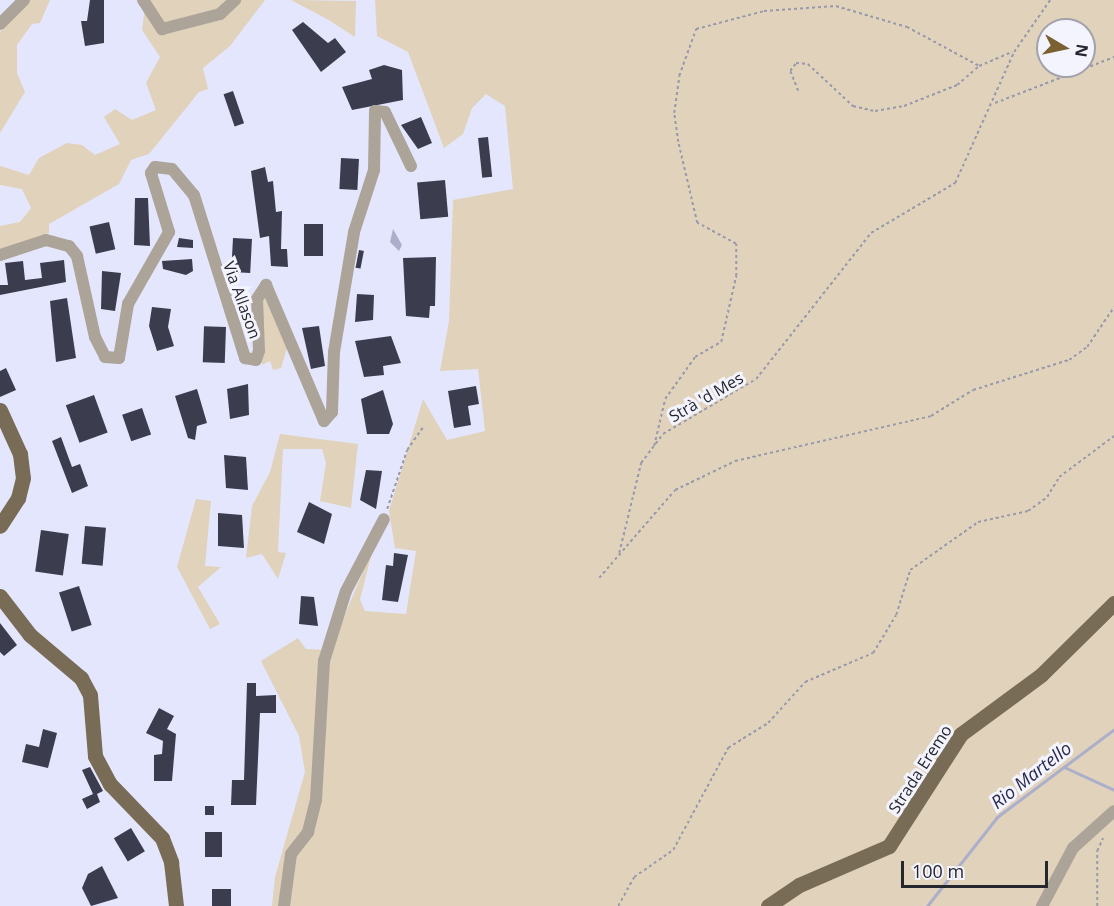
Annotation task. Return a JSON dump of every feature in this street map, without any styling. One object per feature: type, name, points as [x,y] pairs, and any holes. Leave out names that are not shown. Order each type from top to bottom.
[{"type":"main road","points":[[0,410],[20,454],[23,478],[18,498],[0,525]]},
{"type":"main road","points":[[0,596],[30,635],[81,678],[90,695],[95,756],[110,784],[162,838],[171,862],[176,906]]},
{"type":"main road","name":"Strada Eremo","points":[[768,906],[800,885],[889,846],[961,734],[1041,675],[1114,603]]},
{"type":"street","points":[[0,24],[24,0]]},
{"type":"street","points":[[144,0],[162,28],[220,14],[235,0]]},
{"type":"street","name":"Via Allason","points":[[0,255],[46,240],[69,246],[76,256],[95,337],[105,357],[119,358],[128,304],[169,232],[151,173],[155,166],[172,169],[194,195],[245,358],[256,360],[259,351],[257,299],[266,285],[324,421],[332,412],[334,352],[354,232],[374,170],[375,111],[385,112],[411,166]]},
{"type":"street","points":[[284,906],[291,854],[308,832],[316,800],[324,661],[346,591],[384,519]]},
{"type":"street","points":[[1042,906],[1073,848],[1099,819],[1114,811]]},
{"type":"path","name":"Strà 'd Mes","points":[[619,553],[641,463],[663,434],[756,379],[840,277],[871,234],[955,183],[993,104],[1014,52],[1050,0]]},
{"type":"path","points":[[654,446],[665,399],[695,357],[721,342],[735,283],[736,244],[697,223],[674,113],[679,76],[696,29],[764,11],[836,6],[907,27],[979,66]]},
{"type":"path","points":[[798,91],[790,71],[796,63],[808,64],[853,106],[875,111],[927,99],[979,66],[1014,52]]},
{"type":"path","points":[[993,104],[1114,57]]},
{"type":"path","points":[[599,578],[675,490],[735,461],[931,416],[973,390],[1069,360],[1087,347],[1114,307]]},
{"type":"path","points":[[384,519],[407,450],[424,426]]},
{"type":"path","points":[[618,906],[634,877],[673,850],[728,748],[768,723],[805,682],[873,653],[896,615],[910,570],[978,522],[1028,512],[1047,497],[1059,477],[1114,436]]},
{"type":"path","points":[[1097,906],[1099,819]]},
{"type":"shaded area","points":[[27,0],[50,0],[40,23],[32,24],[17,45],[17,73],[25,92],[0,133],[0,32]]},
{"type":"shaded area","points":[[146,0],[265,0],[230,46],[203,68],[208,89],[199,92],[149,154],[131,160],[119,184],[49,224],[49,233],[0,250],[0,226],[20,222],[31,208],[22,189],[0,185],[0,166],[29,175],[39,158],[67,143],[82,145],[95,155],[120,144],[104,117],[115,109],[132,120],[156,110],[146,83],[160,57],[142,30]]},
{"type":"shaded area","points":[[291,0],[356,1],[355,37],[327,19]]},
{"type":"shaded area","points":[[375,0],[1114,0],[1114,906],[272,906],[275,877],[305,772],[299,736],[261,661],[298,638],[306,649],[330,650],[373,548],[360,600],[365,611],[406,614],[416,551],[395,548],[389,511],[423,399],[447,440],[485,431],[478,369],[440,371],[449,321],[453,200],[513,189],[505,106],[486,94],[472,108],[463,134],[444,148],[408,52],[377,36]]},
{"type":"shaded area","points":[[263,293],[287,348],[281,368],[273,370],[270,361],[262,365]]},
{"type":"shaded area","points":[[280,434],[358,444],[351,508],[320,501],[326,463],[322,449],[283,449],[278,552],[286,553],[278,579],[262,554],[246,558],[252,506],[270,472]]},
{"type":"shaded area","points":[[196,499],[211,501],[205,566],[221,567],[198,587],[220,624],[210,629],[177,567]]},
{"type":"water","points":[[393,229],[402,245],[399,251],[390,242]]},
{"type":"building","points":[[90,0],[104,0],[104,43],[85,46],[81,21],[87,21]]},
{"type":"building","points":[[303,22],[328,43],[335,38],[346,52],[321,72],[292,30]]},
{"type":"building","points":[[384,65],[402,70],[403,100],[352,110],[342,87],[372,79],[369,70]]},
{"type":"building","points":[[233,91],[244,123],[235,126],[224,94]]},
{"type":"building","points":[[421,117],[432,143],[418,149],[401,125]]},
{"type":"building","points":[[488,137],[492,177],[482,178],[478,138]]},
{"type":"building","points":[[341,158],[359,159],[357,190],[339,189]]},
{"type":"building","points":[[265,167],[268,182],[273,181],[276,212],[282,211],[281,249],[287,249],[288,267],[271,266],[269,236],[260,238],[251,171]]},
{"type":"building","points":[[445,180],[448,217],[420,219],[417,182]]},
{"type":"building","points":[[135,198],[148,198],[150,246],[134,245]]},
{"type":"building","points":[[109,222],[115,249],[96,254],[90,226]]},
{"type":"building","points":[[304,224],[323,224],[323,256],[304,256]]},
{"type":"building","points":[[179,238],[193,240],[193,248],[177,247]]},
{"type":"building","points":[[233,238],[252,239],[250,273],[231,272]]},
{"type":"building","points":[[359,250],[364,251],[360,269],[356,268]]},
{"type":"building","points":[[436,257],[435,306],[430,306],[429,318],[406,316],[403,258]]},
{"type":"building","points":[[192,259],[193,271],[186,275],[163,269],[162,261]]},
{"type":"building","points":[[64,260],[66,282],[0,295],[0,285],[8,285],[5,263],[23,261],[25,280],[42,278],[40,263]]},
{"type":"building","points":[[102,271],[121,273],[115,311],[101,309]]},
{"type":"building","points":[[357,294],[374,295],[373,320],[355,322]]},
{"type":"building","points":[[67,298],[76,358],[56,362],[50,301]]},
{"type":"building","points":[[152,307],[171,309],[168,327],[174,346],[157,351],[149,326]]},
{"type":"building","points":[[204,326],[226,327],[225,363],[203,362]]},
{"type":"building","points":[[319,326],[325,366],[311,369],[302,328]]},
{"type":"building","points":[[391,336],[401,363],[383,366],[384,375],[364,377],[355,341]]},
{"type":"building","points":[[6,368],[16,390],[0,397],[0,371]]},
{"type":"building","points":[[248,384],[249,415],[230,419],[227,389]]},
{"type":"building","points":[[476,386],[479,404],[468,406],[471,425],[454,428],[448,391]]},
{"type":"building","points":[[197,389],[207,423],[197,426],[195,440],[188,438],[175,396]]},
{"type":"building","points":[[383,390],[393,424],[389,434],[367,434],[361,399]]},
{"type":"building","points":[[94,395],[108,433],[79,443],[66,405]]},
{"type":"building","points":[[142,408],[151,434],[131,441],[122,415]]},
{"type":"building","points":[[61,437],[72,467],[80,464],[88,486],[72,493],[52,441]]},
{"type":"building","points":[[224,455],[246,457],[248,490],[226,488]]},
{"type":"building","points":[[366,470],[382,471],[376,509],[360,500]]},
{"type":"building","points":[[309,502],[332,514],[324,544],[297,532]]},
{"type":"building","points":[[218,513],[242,515],[244,548],[218,546]]},
{"type":"building","points":[[85,526],[106,528],[103,566],[82,564]]},
{"type":"building","points":[[41,530],[69,534],[63,575],[35,572]]},
{"type":"building","points":[[394,553],[408,555],[398,602],[382,600],[386,565],[393,566]]},
{"type":"building","points":[[79,586],[92,625],[72,631],[59,592]]},
{"type":"building","points":[[301,596],[314,597],[318,626],[299,624]]},
{"type":"building","points":[[0,623],[17,645],[4,656],[0,652]]},
{"type":"building","points":[[247,683],[256,683],[256,696],[276,695],[276,713],[260,713],[256,805],[231,805],[232,780],[244,780]]},
{"type":"building","points":[[159,708],[174,716],[167,729],[176,734],[172,781],[154,781],[154,755],[162,754],[163,741],[146,733]]},
{"type":"building","points":[[43,729],[57,733],[48,768],[22,762],[26,744],[39,747]]},
{"type":"building","points":[[90,767],[103,791],[97,794],[100,802],[87,809],[82,799],[93,794],[82,770]]},
{"type":"building","points":[[205,806],[214,806],[214,815],[205,815]]},
{"type":"building","points":[[131,828],[145,851],[128,861],[114,838]]},
{"type":"building","points":[[205,832],[222,832],[222,857],[205,857]]},
{"type":"building","points":[[102,866],[118,898],[91,906],[82,888],[88,874]]},
{"type":"building","points":[[212,889],[231,889],[231,906],[212,906]]},
{"type":"waterway","name":"Rio Martello","points":[[927,906],[997,817],[1114,729]]},
{"type":"waterway","points":[[1064,767],[1114,790]]}]
